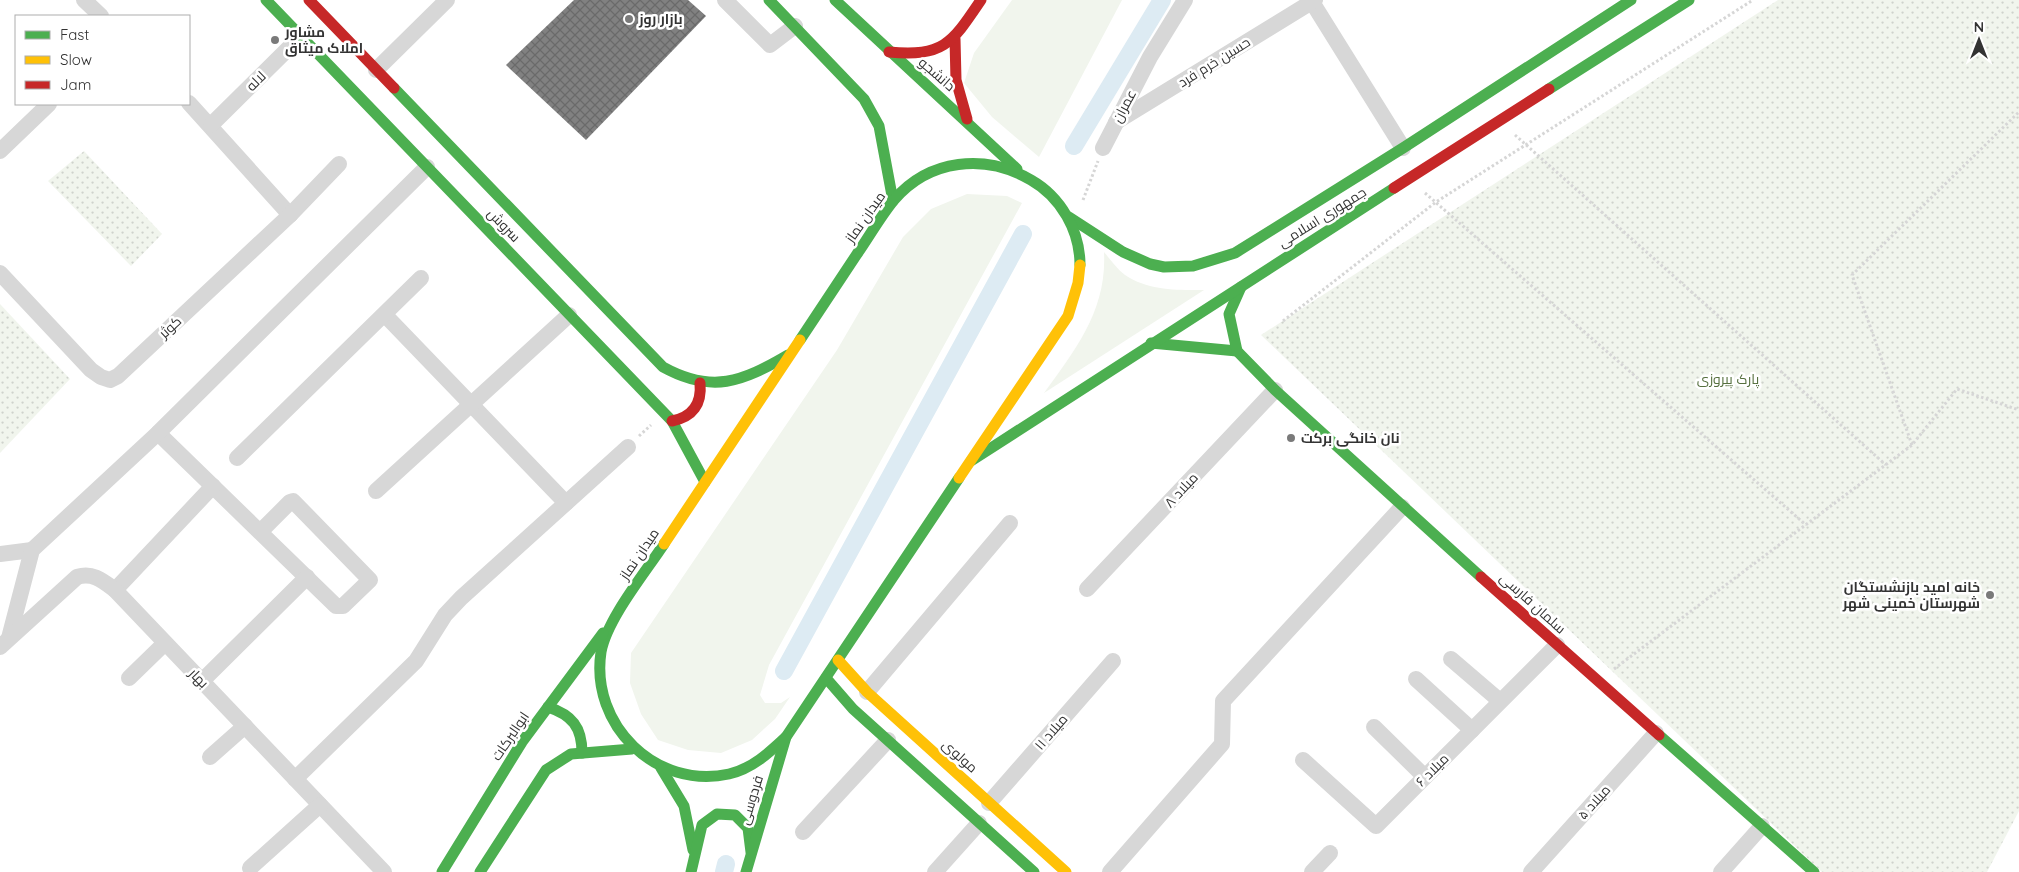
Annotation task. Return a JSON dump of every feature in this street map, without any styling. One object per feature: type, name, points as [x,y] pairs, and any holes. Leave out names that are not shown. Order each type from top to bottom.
[{"type":"main road","name":"سروش","points":[[266,0],[668,418],[705,482]]},
{"type":"main road","name":"سروش","points":[[309,0],[663,367],[684,379],[700,383],[734,382],[764,370],[794,351]]},
{"type":"main road","points":[[769,0],[864,99],[879,126],[893,201]]},
{"type":"main road","name":"دانشجو","points":[[835,0],[889,52],[966,119],[1019,170]]},
{"type":"main road","points":[[889,52],[906,55],[924,54],[939,49],[955,39],[981,0]]},
{"type":"main road","name":"جمهوری اسلامی","points":[[1072,218],[1109,244],[1148,264],[1178,268],[1209,262],[1234,253],[1402,148],[1631,0]]},
{"type":"main road","name":"جمهوری اسلامی","points":[[971,461],[1151,343],[1689,0]]},
{"type":"main road","points":[[955,39],[955,76],[959,100],[966,119]]},
{"type":"main road","points":[[1559,47],[1575,73]]},
{"type":"main road","name":"میدان نماز","points":[[985,162],[1019,170],[1047,189],[1072,218],[1080,249],[1079,284],[1068,316],[786,738],[761,760],[729,774],[695,776],[661,768],[632,749],[611,721],[600,689],[600,654],[612,622],[893,201],[919,178],[951,164],[985,162]]},
{"type":"main road","points":[[1151,343],[1237,350],[1229,314],[1240,287]]},
{"type":"main road","name":"سلمان فارسی","points":[[1237,350],[1275,390],[1402,507],[1814,872]]},
{"type":"main road","points":[[668,418],[681,420],[696,410],[701,402],[700,383]]},
{"type":"main road","name":"ابوالبرکات","points":[[442,872],[522,742],[612,622]]},
{"type":"main road","name":"مولوی","points":[[838,660],[867,692],[1066,872]]},
{"type":"main road","points":[[826,678],[853,709],[1034,872]]},
{"type":"main road","points":[[853,709],[867,692]]},
{"type":"main road","points":[[548,707],[564,712],[576,722],[582,737],[582,753]]},
{"type":"main road","name":"فردوسی","points":[[746,872],[786,738]]},
{"type":"main road","points":[[480,872],[546,770],[571,754],[632,749]]},
{"type":"main road","points":[[661,768],[680,795],[690,823],[692,867]]},
{"type":"main road","points":[[692,867],[702,826],[717,814],[735,815],[748,828],[751,852]]},
{"type":"street","points":[[84,0],[100,15]]},
{"type":"street","points":[[376,70],[447,0]]},
{"type":"street","points":[[725,0],[770,44],[795,26]]},
{"type":"street","name":"عمران","points":[[1103,148],[1150,57],[1185,0]]},
{"type":"street","points":[[1313,1],[1402,148]]},
{"type":"street","name":"حسین خرم فرد","points":[[1116,122],[1313,1]]},
{"type":"street","name":"لاله","points":[[211,125],[301,36]]},
{"type":"street","points":[[190,104],[211,125],[290,215]]},
{"type":"street","points":[[0,151],[48,105]]},
{"type":"street","name":"کوثر","points":[[0,273],[91,370],[101,377],[110,380],[118,376],[290,215],[339,164]]},
{"type":"street","points":[[3,637],[32,550],[158,433],[427,167]]},
{"type":"street","points":[[237,458],[422,278]]},
{"type":"street","points":[[385,315],[566,503]]},
{"type":"street","points":[[376,491],[569,315]]},
{"type":"street","name":"میلاد ۸","points":[[1087,589],[1275,390]]},
{"type":"street","points":[[158,433],[340,608],[370,580],[293,501],[261,531]]},
{"type":"street","points":[[295,779],[416,661],[445,615],[460,598],[628,447]]},
{"type":"street","points":[[115,590],[213,486]]},
{"type":"street","points":[[1110,872],[1222,744],[1223,701],[1402,507]]},
{"type":"street","points":[[867,692],[1010,523]]},
{"type":"street","points":[[0,554],[32,550]]},
{"type":"street","name":"بهار","points":[[3,637],[77,576],[85,574],[94,576],[115,590],[384,872]]},
{"type":"street","points":[[202,682],[307,577]]},
{"type":"street","points":[[129,678],[165,643]]},
{"type":"street","name":"میلاد ۶","points":[[1303,760],[1376,826],[1557,645]]},
{"type":"street","points":[[1451,659],[1500,701]]},
{"type":"street","name":"میلاد ۱۱","points":[[989,803],[1114,661]]},
{"type":"street","points":[[1416,679],[1472,730]]},
{"type":"street","points":[[210,757],[245,726]]},
{"type":"street","points":[[1374,727],[1425,776]]},
{"type":"street","name":"میلاد ۵","points":[[1532,872],[1656,733]]},
{"type":"street","points":[[803,832],[888,740]]},
{"type":"street","points":[[250,868],[320,805]]},
{"type":"street","points":[[935,872],[980,823]]},
{"type":"street","points":[[1721,872],[1762,826]]},
{"type":"street","points":[[1312,872],[1330,853]]},
{"type":"path","points":[[1283,321],[1436,202],[1754,0]]},
{"type":"path","points":[[1912,445],[1852,275],[2019,112]]},
{"type":"path","points":[[1500,122],[1886,465]]},
{"type":"path","points":[[1072,218],[1103,148]]},
{"type":"path","points":[[1409,179],[1806,525]]},
{"type":"path","points":[[1598,681],[1912,445],[1957,389],[2019,410]]},
{"type":"path","points":[[628,447],[668,418]]},
{"type":"green space","points":[[1012,0],[1122,0],[1039,157],[992,117],[964,83],[974,53]]},
{"type":"green space","name":"پارک پیروزی","points":[[1778,0],[2019,0],[2019,811],[1987,872],[1822,872],[1261,335]]},
{"type":"green space","points":[[84,151],[162,234],[131,266],[48,181]]},
{"type":"green space","points":[[967,194],[1007,196],[1022,203],[769,665],[760,695],[765,703],[781,703],[790,697],[775,719],[752,740],[721,753],[688,750],[658,740],[641,714],[630,683],[631,653],[837,350],[903,237],[931,209]]},
{"type":"green space","points":[[1104,252],[1125,275],[1144,284],[1163,288],[1204,290],[1044,393],[1078,344],[1095,310],[1104,273]]},
{"type":"green space","points":[[0,304],[70,379],[0,453]]},
{"type":"building","points":[[574,0],[688,0],[706,16],[586,140],[506,65]]},
{"type":"waterway","points":[[1074,146],[1162,0]]},
{"type":"waterway","points":[[784,671],[1023,234]]},
{"type":"waterway","points":[[724,872],[726,864]]},
{"type":"traffic: fast","points":[[266,0],[672,421],[705,482]]},
{"type":"traffic: fast","points":[[769,0],[864,99],[879,126],[893,201]]},
{"type":"traffic: fast","points":[[835,0],[1017,169]]},
{"type":"traffic: fast","points":[[1069,217],[1123,252],[1150,264],[1164,267],[1193,266],[1235,253],[1403,148],[1631,0]]},
{"type":"traffic: fast","points":[[1549,89],[1689,0]]},
{"type":"traffic: fast","points":[[394,88],[663,367],[697,380],[727,381],[756,372],[788,355]]},
{"type":"traffic: fast","points":[[800,340],[894,200],[908,186],[924,176],[941,169],[958,165],[977,164],[995,166],[1013,171],[1042,187],[1060,205],[1067,216],[1077,240],[1080,265]]},
{"type":"traffic: fast","points":[[971,461],[1394,188]]},
{"type":"traffic: fast","points":[[1237,351],[1229,314],[1241,287]]},
{"type":"traffic: fast","points":[[1151,343],[1237,351]]},
{"type":"traffic: fast","points":[[1237,351],[1275,390],[1481,577]]},
{"type":"traffic: fast","points":[[746,872],[786,737],[959,478]]},
{"type":"traffic: fast","points":[[664,544],[619,611],[611,625],[601,652],[600,679],[606,704],[617,727],[634,746],[654,762],[677,772],[702,776],[737,772],[753,764],[786,737]]},
{"type":"traffic: fast","points":[[442,872],[522,742],[603,633]]},
{"type":"traffic: fast","points":[[826,678],[853,709],[1034,872]]},
{"type":"traffic: fast","points":[[548,707],[563,714],[574,723],[580,736],[582,753]]},
{"type":"traffic: fast","points":[[1659,735],[1814,872]]},
{"type":"traffic: fast","points":[[480,872],[546,770],[571,754],[632,749]]},
{"type":"traffic: fast","points":[[661,768],[684,806],[693,850]]},
{"type":"traffic: fast","points":[[691,872],[702,825],[717,814],[735,815],[748,828],[751,852]]},
{"type":"traffic: slow","points":[[959,478],[1068,316],[1078,283],[1080,265]]},
{"type":"traffic: slow","points":[[664,544],[800,340]]},
{"type":"traffic: slow","points":[[838,660],[867,692],[1066,872]]},
{"type":"traffic: jam","points":[[309,0],[394,88]]},
{"type":"traffic: jam","points":[[889,52],[923,52],[945,44],[954,37],[981,0]]},
{"type":"traffic: jam","points":[[955,39],[956,80],[967,119]]},
{"type":"traffic: jam","points":[[1394,188],[1549,89]]},
{"type":"traffic: jam","points":[[672,421],[686,416],[695,408],[698,403],[700,383]]},
{"type":"traffic: jam","points":[[1481,577],[1659,735]]},
{"type":"place","name":"بازار روز","points":[[629,19]]},
{"type":"place","name":"مشاور املاک میثاق","points":[[275,40]]},
{"type":"place","name":"نان خانگی برکت","points":[[1291,438]]},
{"type":"place","name":"خانه امید بازنشستگان شهرستان خمینی شهر","points":[[1990,595]]}]
